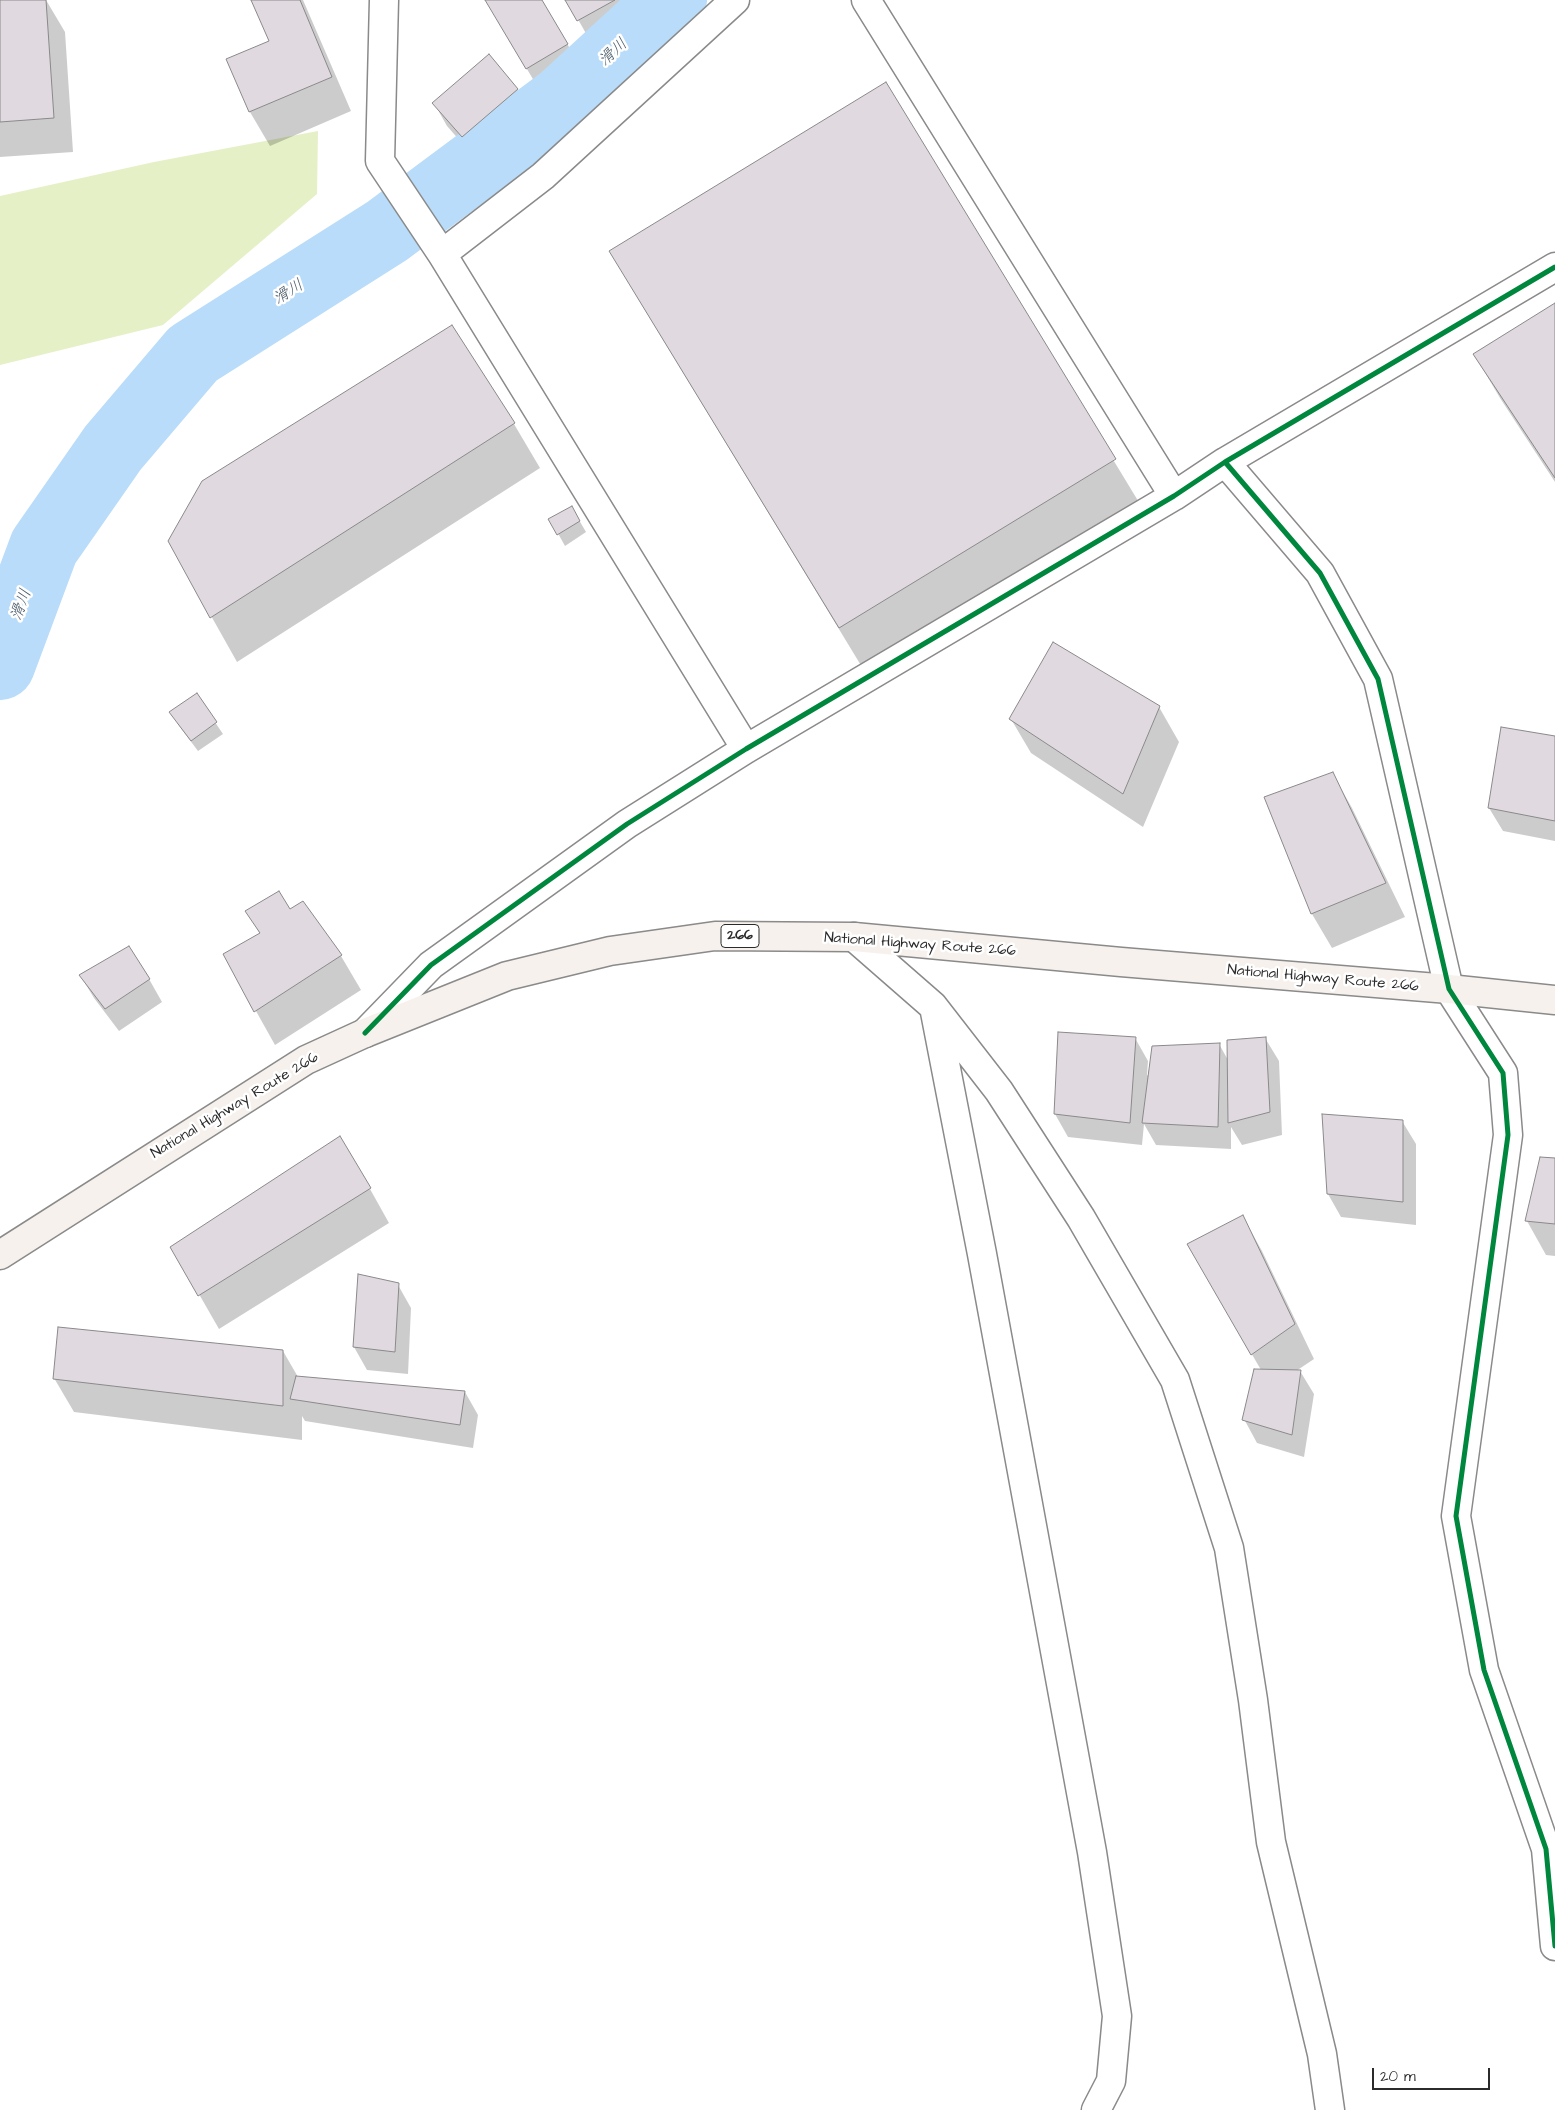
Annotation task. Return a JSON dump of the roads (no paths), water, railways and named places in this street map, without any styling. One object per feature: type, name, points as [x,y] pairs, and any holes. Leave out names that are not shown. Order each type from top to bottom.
[{"type":"highway","name":"National Highway Route 266","points":[[0,1255],[306,1060],[365,1033],[507,976],[610,951],[716,936],[854,937],[1555,1000]]},
{"type":"street","points":[[384,0],[380,161],[442,254],[746,749]]},
{"type":"street","points":[[442,254],[543,176],[735,0]]},
{"type":"street","points":[[866,0],[1174,496]]},
{"type":"street","points":[[365,1033],[431,965],[627,824],[746,749],[1174,496],[1225,462],[1555,268]]},
{"type":"street","points":[[1225,462],[1320,573],[1378,679],[1449,989],[1502,1073],[1508,1135],[1456,1516],[1484,1670],[1546,1849],[1555,1946]]},
{"type":"street","points":[[854,937],[933,1006],[999,1091],[1081,1218],[1175,1380],[1229,1548],[1253,1700],[1271,1842],[1322,2054],[1330,2110]]},
{"type":"street","points":[[933,1006],[982,1254],[1092,1852],[1117,2016],[1111,2081],[1096,2110]]},
{"type":"waterway","name":"滑川","points":[[0,665],[44,547],[113,448],[193,354],[387,231],[563,100],[672,0]]}]
